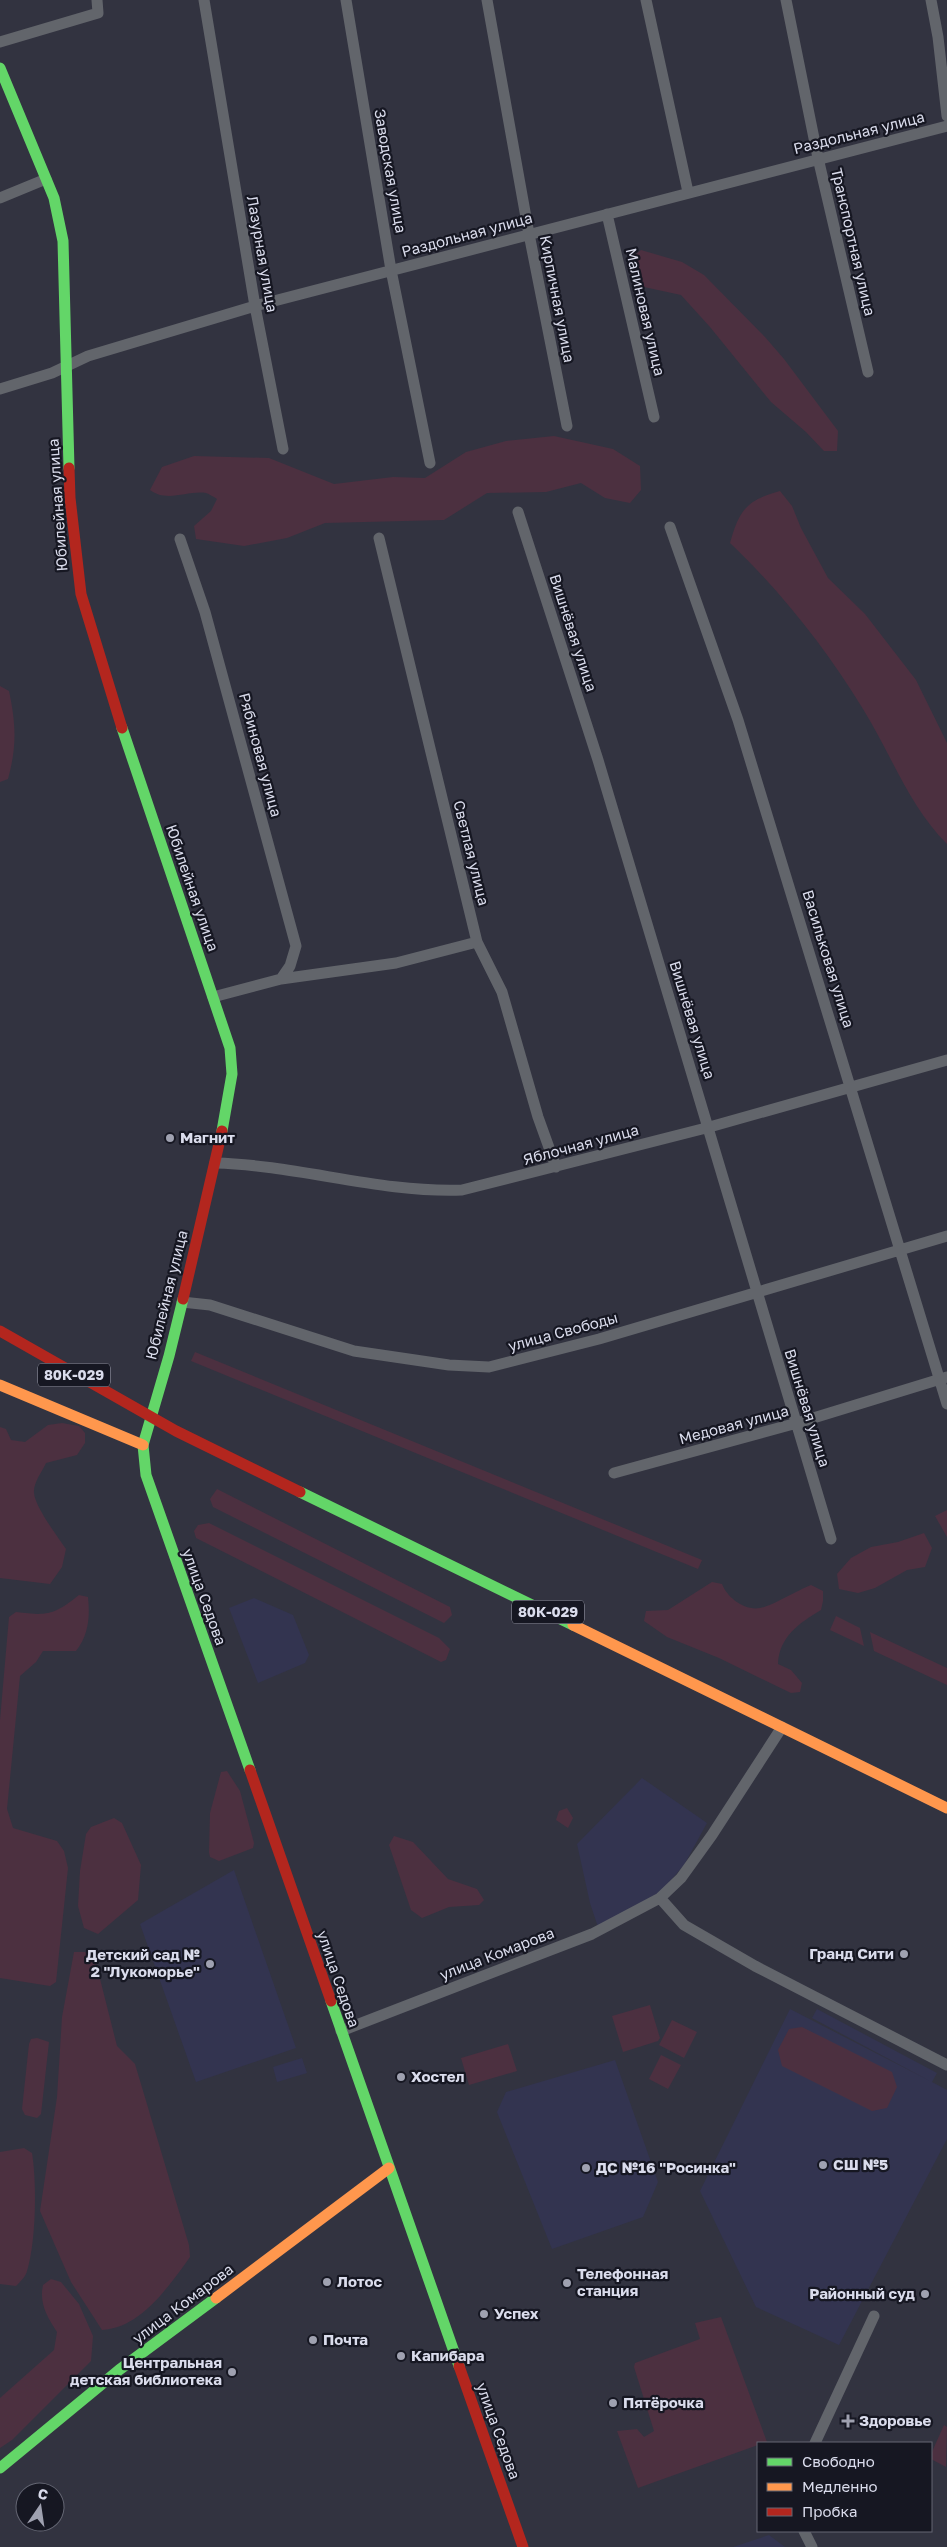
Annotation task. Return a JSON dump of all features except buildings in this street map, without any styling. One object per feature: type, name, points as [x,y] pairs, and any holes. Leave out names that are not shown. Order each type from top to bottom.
[{"type":"main road","name":"Юбилейная улица","points":[[0,68],[59,214],[66,278],[70,498],[81,594],[101,664],[226,1034],[232,1068],[230,1091],[215,1163],[169,1356],[150,1417]]},
{"type":"main road","name":"80К-029","points":[[0,1331],[150,1417],[947,1808]]},
{"type":"main road","points":[[0,1385],[143,1445]]},
{"type":"main road","name":"улица Седова","points":[[150,1417],[143,1445],[146,1475],[158,1514],[523,2547]]},
{"type":"main road","name":"улица Комарова","points":[[0,2468],[120,2370],[389,2168]]},
{"type":"street","points":[[0,42],[98,13],[96,0]]},
{"type":"street","name":"Лазурная улица","points":[[204,0],[255,306],[283,449]]},
{"type":"street","name":"Заводская улица","points":[[346,0],[391,270],[430,463]]},
{"type":"street","name":"Кирпичная улица","points":[[488,0],[529,234],[567,426]]},
{"type":"street","points":[[646,0],[688,192]]},
{"type":"street","name":"Транспортная улица","points":[[786,0],[818,158],[868,372]]},
{"type":"street","points":[[931,0],[938,38],[947,116]]},
{"type":"street","name":"Раздольная улица","points":[[0,389],[67,366],[88,356],[255,306],[818,158],[947,126]]},
{"type":"street","points":[[0,198],[46,179]]},
{"type":"street","name":"Малиновая улица","points":[[606,214],[654,417]]},
{"type":"street","name":"Вишнёвая улица","points":[[518,512],[598,760],[704,1109],[706,1128],[831,1539]]},
{"type":"street","name":"Васильковая улица","points":[[670,527],[738,720],[899,1250],[943,1379],[947,1404]]},
{"type":"street","name":"Светлая улица","points":[[379,538],[477,942],[502,992],[538,1117],[556,1168]]},
{"type":"street","name":"Рябиновая улица","points":[[180,539],[205,612],[296,946],[290,966],[281,979]]},
{"type":"street","points":[[213,997],[281,979],[396,963],[477,942]]},
{"type":"street","name":"Яблочная улица","points":[[215,1163],[283,1168],[427,1191],[462,1190],[556,1168],[706,1128],[947,1060]]},
{"type":"street","name":"улица Свободы","points":[[182,1302],[210,1305],[354,1351],[449,1365],[489,1367],[599,1340],[947,1236]]},
{"type":"street","name":"Медовая улица","points":[[614,1473],[797,1423],[943,1379]]},
{"type":"street","name":"улица Комарова","points":[[341,2031],[592,1934],[660,1898],[681,1878],[712,1835],[782,1727]]},
{"type":"street","points":[[660,1898],[684,1925],[732,1953],[947,2066]]},
{"type":"street","points":[[815,2442],[874,2316]]},
{"type":"street","points":[[804,2532],[812,2547]]},
{"type":"shaded area","points":[[641,250],[682,262],[704,275],[765,337],[784,359],[838,431],[837,451],[824,451],[806,432],[771,402],[710,327],[681,295],[644,287],[630,275],[629,260]]},
{"type":"shaded area","points":[[554,436],[613,449],[640,466],[641,490],[630,503],[605,498],[581,483],[546,492],[487,493],[444,520],[325,523],[287,538],[244,546],[196,539],[194,526],[211,511],[217,499],[213,496],[199,493],[163,496],[150,490],[162,467],[194,456],[269,458],[334,484],[393,477],[425,478],[466,452],[506,441]]},
{"type":"shaded area","points":[[780,491],[792,506],[801,528],[828,578],[865,614],[916,680],[947,743],[947,844],[911,796],[873,726],[834,665],[767,580],[730,543],[737,523],[746,508],[759,498]]},
{"type":"shaded area","points":[[0,686],[9,691],[15,735],[8,779],[0,782]]},
{"type":"shaded area","points":[[195,1352],[702,1560],[698,1569],[191,1361]]},
{"type":"shaded area","points":[[62,1423],[79,1426],[85,1433],[85,1443],[77,1455],[46,1463],[36,1481],[34,1493],[42,1514],[66,1549],[62,1567],[50,1584],[0,1578],[0,1427],[6,1429],[11,1440],[25,1442],[48,1425]]},
{"type":"shaded area","points":[[217,1489],[450,1607],[452,1615],[444,1623],[213,1507],[210,1499]]},
{"type":"shaded area","points":[[947,1510],[947,1537],[935,1516]]},
{"type":"shaded area","points":[[209,1523],[439,1638],[450,1649],[446,1660],[441,1662],[196,1538],[194,1531],[198,1525]]},
{"type":"shaded area","points":[[924,1533],[932,1548],[925,1567],[907,1570],[875,1588],[858,1593],[839,1589],[837,1574],[851,1558],[871,1547],[898,1542]]},
{"type":"shaded area","points":[[712,1582],[722,1584],[728,1594],[737,1602],[754,1608],[770,1605],[811,1585],[823,1591],[821,1610],[805,1620],[786,1638],[779,1654],[778,1664],[791,1670],[802,1683],[800,1692],[791,1693],[719,1658],[667,1637],[644,1621],[646,1611],[668,1610]]},
{"type":"shaded area","points":[[79,1595],[88,1597],[89,1618],[84,1638],[76,1651],[43,1651],[36,1662],[20,1676],[7,1809],[13,1828],[57,1841],[64,1851],[68,1868],[56,1982],[50,1986],[0,1978],[0,1720],[9,1617],[16,1612],[43,1614],[57,1610]]},
{"type":"shaded area","points":[[254,1598],[293,1615],[309,1655],[305,1663],[258,1683],[229,1608]]},
{"type":"shaded area","points":[[836,1616],[860,1628],[864,1646],[830,1630]]},
{"type":"shaded area","points":[[870,1632],[947,1668],[947,1685],[874,1651]]},
{"type":"shaded area","points":[[227,1771],[240,1791],[254,1843],[253,1848],[219,1861],[210,1857],[209,1852],[210,1813],[221,1772]]},
{"type":"shaded area","points":[[642,1778],[707,1823],[684,1865],[653,1901],[598,1927],[590,1903],[577,1844]]},
{"type":"shaded area","points":[[567,1808],[573,1818],[568,1828],[556,1820],[559,1811]]},
{"type":"shaded area","points":[[114,1818],[122,1823],[141,1865],[138,1900],[98,1934],[84,1928],[78,1906],[80,1871],[86,1834],[91,1827]]},
{"type":"shaded area","points":[[394,1836],[413,1842],[448,1879],[477,1889],[484,1900],[479,1905],[449,1907],[422,1918],[411,1910],[389,1845]]},
{"type":"shaded area","name":"Детский сад № 2 \"Лукоморье\"","points":[[234,1870],[296,2048],[196,2082],[140,1924]]},
{"type":"shaded area","points":[[74,1952],[85,1952],[96,1963],[117,2046],[135,2064],[189,2245],[190,2257],[153,2304],[141,2314],[129,2322],[102,2330],[71,2282],[40,2211],[57,2097],[62,2017]]},
{"type":"shaded area","points":[[650,2005],[660,2038],[658,2041],[623,2052],[612,2016]]},
{"type":"shaded area","name":"СШ №5","points":[[790,2009],[930,2081],[812,2018],[817,2009],[937,2073],[932,2082],[947,2090],[947,2139],[839,2345],[756,2307],[700,2191]]},
{"type":"shaded area","points":[[672,2020],[697,2032],[684,2058],[659,2045]]},
{"type":"shaded area","points":[[802,2027],[892,2072],[897,2087],[887,2108],[872,2111],[782,2066],[778,2050],[789,2029]]},
{"type":"shaded area","points":[[37,2038],[49,2042],[41,2114],[37,2118],[25,2115],[22,2109],[29,2044],[31,2039]]},
{"type":"shaded area","points":[[508,2044],[517,2071],[469,2085],[461,2058]]},
{"type":"shaded area","points":[[661,2055],[681,2065],[668,2089],[649,2079]]},
{"type":"shaded area","points":[[302,2058],[307,2073],[277,2082],[273,2067]]},
{"type":"shaded area","name":"ДС №16 \"Росинка\"","points":[[615,2060],[658,2182],[643,2217],[552,2249],[497,2112],[506,2092]]},
{"type":"shaded area","points":[[24,2148],[32,2153],[34,2165],[34,2229],[26,2273],[16,2286],[0,2284],[0,2152]]},
{"type":"shaded area","points":[[51,2279],[61,2282],[79,2304],[93,2336],[91,2361],[12,2440],[0,2448],[0,2398],[54,2350],[57,2332],[47,2315],[42,2298],[43,2285]]},
{"type":"shaded area","points":[[721,2317],[767,2442],[757,2442],[757,2445],[638,2488],[617,2431],[637,2429],[644,2437],[654,2431],[634,2367],[635,2363],[700,2339],[695,2323]]},
{"type":"shaded area","points":[[944,2425],[947,2427],[946,2467],[932,2460],[932,2452]]},
{"type":"shaded area","points":[[769,2535],[785,2547],[733,2547]]},
{"type":"traffic: fast","points":[[0,68],[54,198],[63,241],[69,468]]},
{"type":"traffic: fast","points":[[122,728],[230,1048],[232,1074],[222,1131]]},
{"type":"traffic: fast","points":[[183,1299],[169,1356],[143,1445],[146,1475],[250,1770]]},
{"type":"traffic: fast","points":[[300,1492],[573,1625]]},
{"type":"traffic: fast","points":[[331,2001],[459,2366]]},
{"type":"traffic: fast","points":[[0,2468],[119,2370],[216,2298]]},
{"type":"traffic: slow","points":[[0,1385],[143,1445]]},
{"type":"traffic: slow","points":[[573,1625],[947,1808]]},
{"type":"traffic: slow","points":[[216,2298],[389,2168]]},
{"type":"traffic: jam","points":[[69,468],[70,498],[81,594],[122,728]]},
{"type":"traffic: jam","points":[[183,1299],[222,1131]]},
{"type":"traffic: jam","points":[[0,1331],[176,1431],[300,1492]]},
{"type":"traffic: jam","points":[[250,1770],[331,2001]]},
{"type":"traffic: jam","points":[[459,2366],[523,2547]]},
{"type":"place","name":"Магнит","points":[[170,1138]]},
{"type":"place","name":"Гранд Сити","points":[[904,1954]]},
{"type":"place","name":"Детский сад № 2 \"Лукоморье\"","points":[[210,1964]]},
{"type":"place","name":"Хостел","points":[[401,2077]]},
{"type":"place","name":"СШ №5","points":[[823,2165]]},
{"type":"place","name":"ДС №16 \"Росинка\"","points":[[586,2168]]},
{"type":"place","name":"Лотос","points":[[327,2282]]},
{"type":"place","name":"Телефонная станция","points":[[567,2283]]},
{"type":"place","name":"Районный суд","points":[[925,2294]]},
{"type":"place","name":"Успех","points":[[484,2314]]},
{"type":"place","name":"Почта","points":[[313,2340]]},
{"type":"place","name":"Капибара","points":[[401,2356]]},
{"type":"place","name":"Центральная детская библиотека","points":[[232,2372]]},
{"type":"place","name":"Пятёрочка","points":[[613,2403]]},
{"type":"place","name":"Здоровье","points":[[848,2421]]}]
